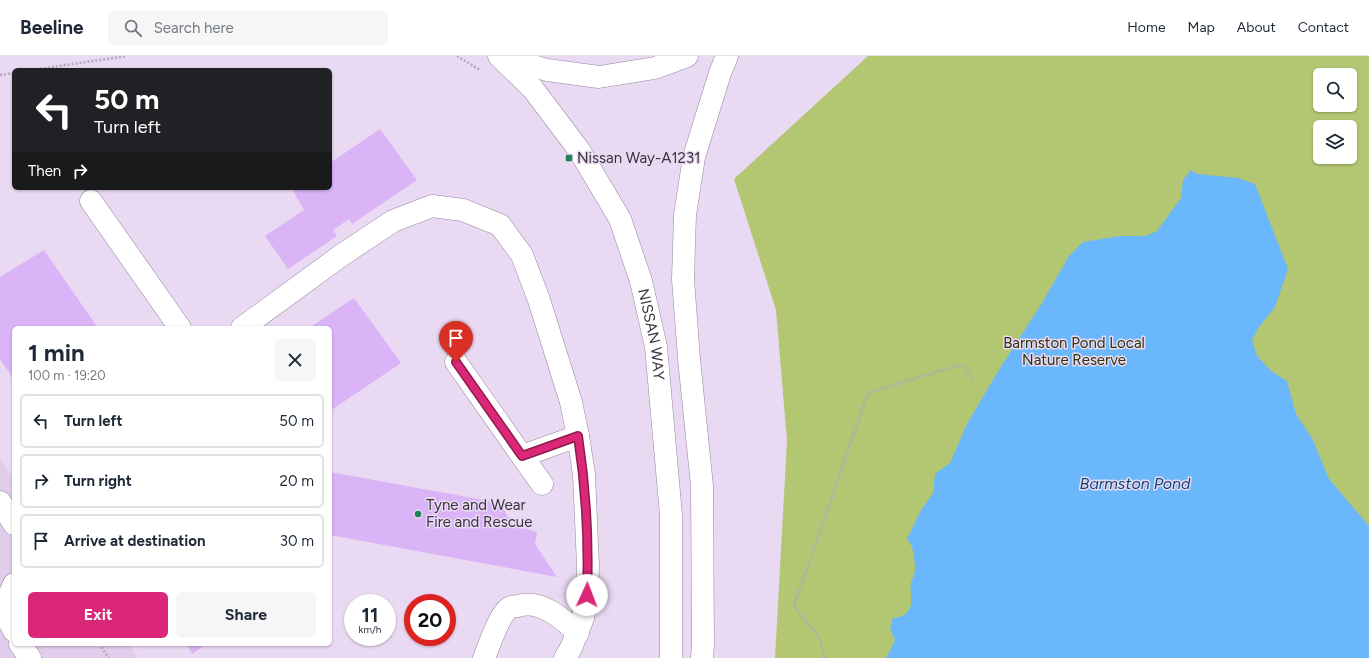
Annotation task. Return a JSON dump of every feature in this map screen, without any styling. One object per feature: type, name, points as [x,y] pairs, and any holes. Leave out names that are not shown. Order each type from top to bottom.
[{"type":"street","points":[[498,56],[547,70],[599,77],[655,68],[687,56]]},
{"type":"street","name":"NISSAN WAY","points":[[498,56],[533,89],[579,150],[620,219],[641,281],[656,347],[671,515],[671,658]]},
{"type":"street","points":[[702,658],[702,486],[689,359],[683,278],[685,223],[694,157],[720,73],[727,56]]},
{"type":"street","points":[[91,200],[179,326]]},
{"type":"street","points":[[245,326],[339,257],[393,221],[432,206],[463,210],[500,225],[522,255],[539,300],[571,402],[584,474],[588,566],[587,595],[583,618],[578,633],[565,658]]},
{"type":"street","points":[[456,362],[542,484]]},
{"type":"street","points":[[522,456],[578,436]]},
{"type":"street","points":[[12,493],[0,501],[12,521]]},
{"type":"street","points":[[12,588],[1,609],[12,628]]},
{"type":"street","points":[[484,658],[500,620],[509,608],[525,604],[553,613],[564,620],[578,633]]},
{"type":"street","points":[[21,646],[30,658]]},
{"type":"path","points":[[45,68],[126,56]]},
{"type":"path","points":[[0,75],[12,73]]},
{"type":"path","points":[[825,658],[820,639],[794,606],[868,393],[962,364],[973,381]]},
{"type":"path","points":[[100,646],[109,658]]},
{"type":"shaded area","points":[[0,459],[12,476],[12,646],[129,646],[138,658],[0,658]]},
{"type":"green space","name":"Barmston Pond Local Nature Reserve","points":[[868,56],[1369,56],[1369,658],[775,658],[787,441],[776,310],[734,179]]},
{"type":"water","name":"Barmston Pond","points":[[1191,170],[1197,174],[1238,178],[1255,184],[1288,269],[1275,307],[1259,327],[1252,340],[1257,356],[1271,371],[1287,381],[1296,414],[1313,440],[1329,479],[1369,526],[1369,658],[886,658],[895,640],[890,628],[893,618],[904,615],[908,612],[911,604],[911,583],[915,571],[915,563],[913,549],[907,539],[920,512],[933,493],[935,474],[950,463],[967,424],[997,373],[1042,303],[1069,256],[1083,242],[1120,236],[1146,236],[1157,231],[1181,198],[1183,180]]},
{"type":"building","points":[[380,129],[417,180],[352,224],[349,219],[333,230],[337,236],[288,269],[265,236],[304,210],[293,190],[332,190],[332,162]]},
{"type":"building","points":[[44,250],[97,326],[12,326],[12,377],[0,359],[0,277]]},
{"type":"building","points":[[354,298],[401,363],[332,410],[332,326],[312,326]]},
{"type":"building","name":"Tyne and Wear Fire and Rescue","points":[[332,472],[500,503],[513,525],[537,532],[535,544],[557,577],[332,535]]},
{"type":"building","points":[[187,646],[204,646],[192,654]]},
{"type":"place","name":"Nissan Way-A1231","points":[[569,158]]},
{"type":"place","name":"Tyne and Wear Fire and Rescue","points":[[418,514]]},
{"type":"route","points":[[456,362],[522,456],[578,436],[584,474],[588,566],[587,595]]}]
